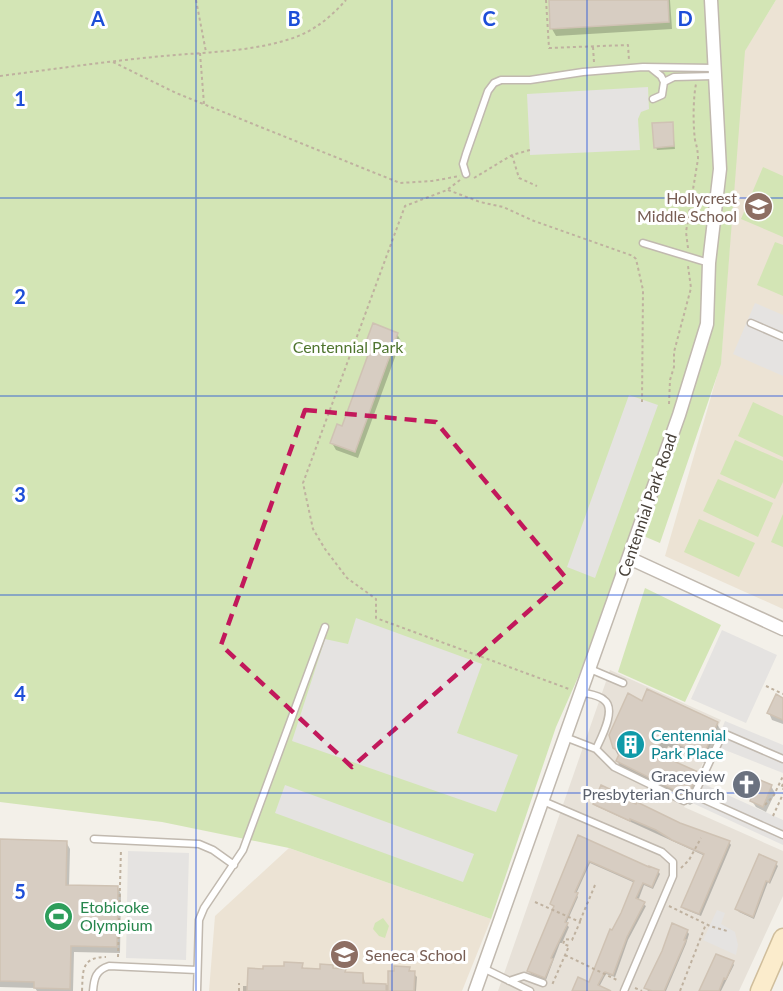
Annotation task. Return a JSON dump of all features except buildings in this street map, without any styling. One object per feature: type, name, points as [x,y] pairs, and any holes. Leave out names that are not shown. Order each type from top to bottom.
[{"type":"main road","points":[[760,991],[783,938]]},
{"type":"street","name":"Centennial Park Road","points":[[475,991],[565,737],[575,691],[589,668],[629,558],[701,348],[707,324],[709,263],[720,170],[711,0]]},
{"type":"street","points":[[629,558],[783,628]]},
{"type":"lane","points":[[466,174],[463,164],[465,154],[488,91],[494,83],[501,80],[530,80],[629,68],[714,72]]},
{"type":"lane","points":[[651,68],[661,76],[664,82],[662,95],[653,99]]},
{"type":"lane","points":[[664,82],[674,77],[697,76],[714,72]]},
{"type":"lane","points":[[643,243],[709,263]]},
{"type":"lane","points":[[752,323],[783,337]]},
{"type":"lane","points":[[197,991],[199,920],[204,908],[243,850],[325,627]]},
{"type":"lane","points":[[589,668],[622,683]]},
{"type":"lane","points":[[575,691],[604,699],[608,704],[610,713],[596,749]]},
{"type":"lane","points":[[565,737],[596,749],[614,767],[684,801],[694,795],[723,733],[783,759]]},
{"type":"lane","points":[[694,795],[783,836]]},
{"type":"lane","points":[[542,801],[662,852],[673,862],[673,876],[626,988]]},
{"type":"lane","points":[[94,839],[198,844],[213,850],[234,865]]},
{"type":"lane","points":[[93,991],[98,971],[109,966],[197,970]]},
{"type":"lane","points":[[483,968],[530,991]]},
{"type":"lane","points":[[509,981],[524,976],[543,983]]},
{"type":"path","points":[[196,0],[207,52]]},
{"type":"path","points":[[0,76],[200,52],[230,51],[291,39],[318,25],[346,0]]},
{"type":"path","points":[[546,0],[549,48],[628,45],[629,68]]},
{"type":"path","points":[[594,46],[594,71]]},
{"type":"path","points":[[200,52],[204,104]]},
{"type":"path","points":[[112,62],[176,93],[400,183],[432,182],[466,174]]},
{"type":"path","points":[[669,408],[674,352],[691,288],[686,232],[698,159],[694,95],[697,76]]},
{"type":"path","points":[[472,179],[512,155],[530,150]]},
{"type":"path","points":[[512,155],[519,178],[537,186]]},
{"type":"path","points":[[466,174],[452,187],[405,206],[303,483],[313,530],[347,578],[376,599],[376,618],[575,691]]},
{"type":"path","points":[[448,190],[480,202],[503,207],[636,259],[643,291],[642,402]]},
{"type":"path","points":[[766,686],[783,694]]},
{"type":"path","points":[[765,805],[783,776]]},
{"type":"path","points":[[773,816],[783,792],[781,788],[783,784]]},
{"type":"path","points":[[773,794],[781,798]]},
{"type":"path","points":[[673,876],[689,860],[701,838]]},
{"type":"path","points":[[118,957],[121,840]]},
{"type":"path","points":[[549,991],[568,946],[563,944],[565,939],[572,940],[595,885]]},
{"type":"path","points":[[535,902],[580,922]]},
{"type":"path","points":[[661,903],[727,931]]},
{"type":"path","points":[[680,991],[706,924]]},
{"type":"path","points":[[564,955],[626,988]]},
{"type":"path","points":[[239,982],[239,991]]},
{"type":"highlighted area","points":[[305,410],[436,422],[566,578],[352,767],[221,645]]},
{"type":"shaded area","name":"Hollycrest Middle School","points":[[776,0],[783,0],[783,609],[665,556],[721,362],[744,52]]},
{"type":"shaded area","points":[[648,87],[649,109],[641,112],[638,119],[640,150],[530,155],[527,94]]},
{"type":"shaded area","points":[[755,303],[783,315],[783,376],[733,354]]},
{"type":"shaded area","points":[[629,395],[658,405],[595,578],[567,567]]},
{"type":"shaded area","points":[[356,618],[482,664],[457,733],[518,755],[496,812],[292,741],[325,639],[348,644]]},
{"type":"shaded area","points":[[722,630],[777,655],[746,723],[691,699]]},
{"type":"shaded area","points":[[610,670],[721,720],[684,807],[783,851],[783,896],[739,991],[498,991]]},
{"type":"shaded area","points":[[725,721],[783,745],[783,773],[715,746]]},
{"type":"shaded area","points":[[697,781],[783,820],[783,845],[688,801]]},
{"type":"shaded area","points":[[285,785],[474,854],[463,882],[275,813]]},
{"type":"shaded area","name":"Seneca School","points":[[289,848],[491,919],[462,991],[209,991],[215,916]]},
{"type":"shaded area","points":[[128,851],[189,853],[186,960],[126,958]]},
{"type":"shaded area","points":[[717,910],[725,913],[721,924],[735,932],[738,945],[736,955],[703,940]]},
{"type":"green space","name":"Centennial Park","points":[[0,0],[776,0],[745,51],[721,364],[660,543],[641,535],[556,727],[491,919],[289,848],[162,822],[0,802]]},
{"type":"green space","points":[[763,167],[783,176],[783,237],[741,219]]},
{"type":"green space","points":[[775,242],[783,245],[783,296],[757,285]]},
{"type":"green space","points":[[753,402],[783,416],[783,457],[738,436]]},
{"type":"green space","points":[[735,440],[783,461],[783,482],[775,499],[720,474]]},
{"type":"green space","points":[[718,479],[773,503],[758,537],[703,511]]},
{"type":"green space","points":[[783,514],[783,547],[771,542]]},
{"type":"green space","points":[[699,519],[755,543],[739,577],[684,552]]},
{"type":"green space","points":[[645,588],[721,625],[685,702],[618,672]]},
{"type":"green space","points":[[383,918],[389,926],[385,938],[379,936],[373,929],[375,923]]},
{"type":"place","name":"Hollycrest Middle School","points":[[758,207]]},
{"type":"place","name":"Centennial Park Place","points":[[630,744]]},
{"type":"place","name":"Graceview Presbyterian Church","points":[[746,785]]},
{"type":"place","name":"Etobicoke Olympium","points":[[59,916]]},
{"type":"place","name":"Seneca School","points":[[344,955]]}]
